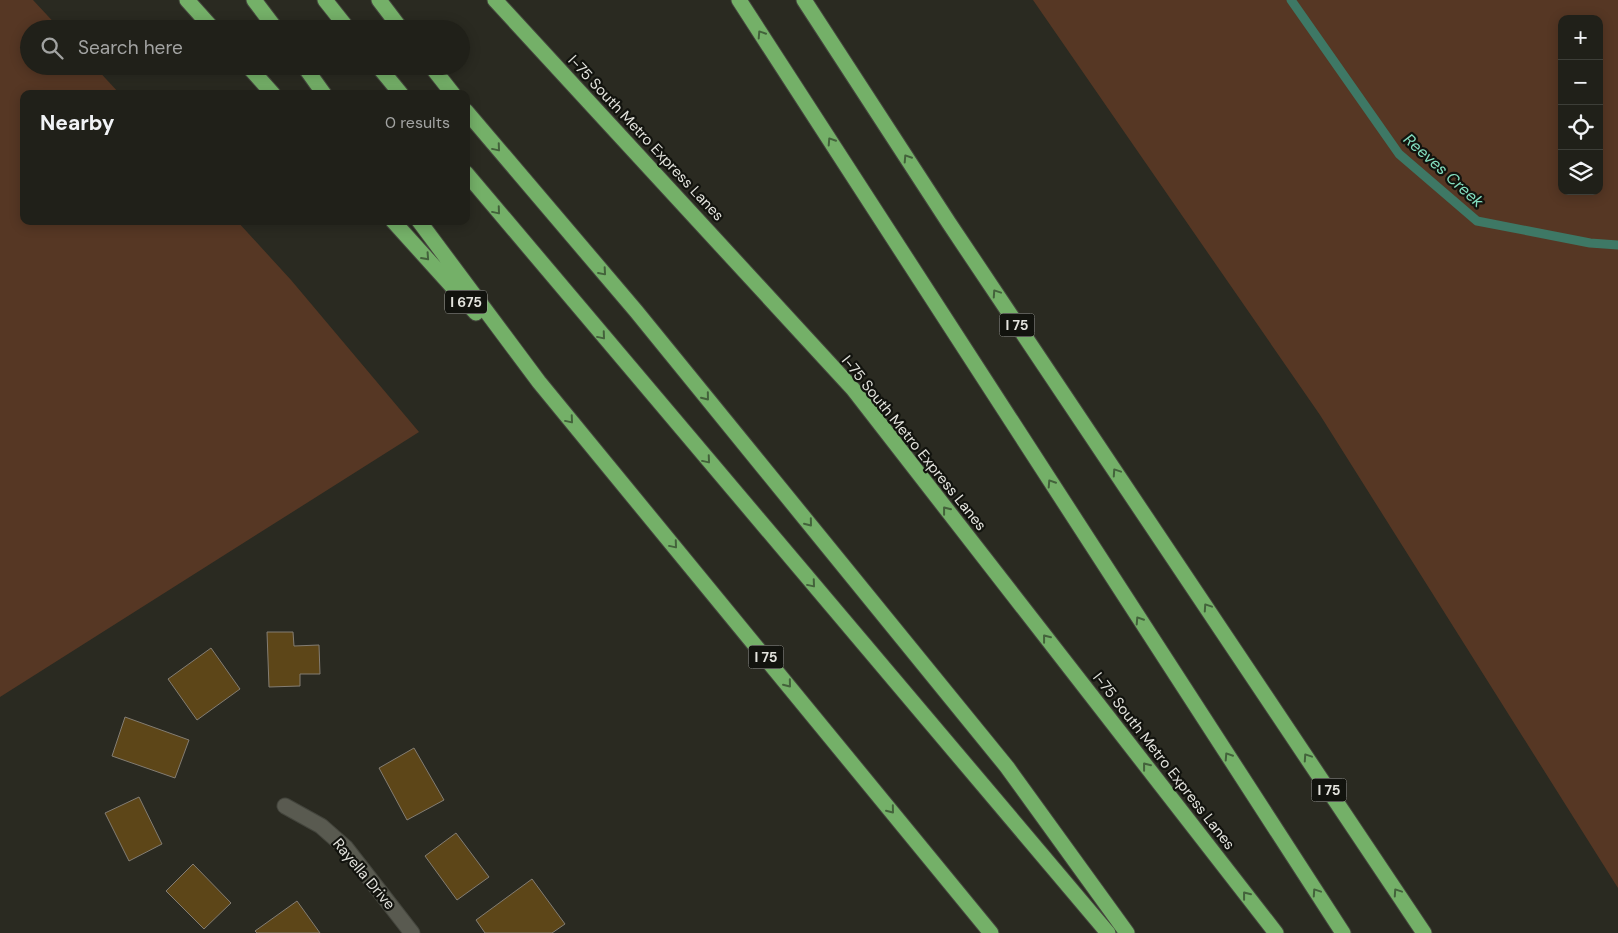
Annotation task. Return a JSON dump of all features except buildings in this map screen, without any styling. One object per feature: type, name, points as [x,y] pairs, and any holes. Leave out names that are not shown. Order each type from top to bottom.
[{"type":"highway","points":[[187,0],[205,20]]},
{"type":"highway","points":[[254,0],[269,20]]},
{"type":"highway","points":[[325,0],[341,20]]},
{"type":"highway","points":[[379,0],[395,20]]},
{"type":"highway","name":"I-75 South Metro Express Lanes","points":[[495,0],[853,389],[1276,933]]},
{"type":"highway","points":[[739,0],[1343,933]]},
{"type":"highway","name":"I 75","points":[[804,0],[954,231],[1424,933]]},
{"type":"highway","points":[[256,75],[269,90]]},
{"type":"highway","points":[[310,75],[321,90]]},
{"type":"highway","points":[[385,75],[398,90]]},
{"type":"highway","points":[[438,75],[450,90]]},
{"type":"highway","points":[[470,115],[636,310],[1007,767],[1127,933]]},
{"type":"highway","points":[[470,178],[1108,933]]},
{"type":"highway","name":"I 675","points":[[397,225],[539,382]]},
{"type":"highway","name":"I 75","points":[[422,225],[539,382],[991,933]]},
{"type":"street","name":"Rayella Drive","points":[[285,806],[321,826],[346,848],[412,933]]},
{"type":"shaded area","points":[[0,0],[33,0],[52,20],[20,20],[20,75],[102,75],[116,90],[20,90],[20,225],[241,225],[291,280],[419,432],[0,697]]},
{"type":"shaded area","points":[[1033,0],[1618,0],[1618,888],[1320,415]]},
{"type":"waterway","name":"Reeves Creek","points":[[1291,0],[1399,154],[1477,221],[1590,243],[1618,245]]}]
